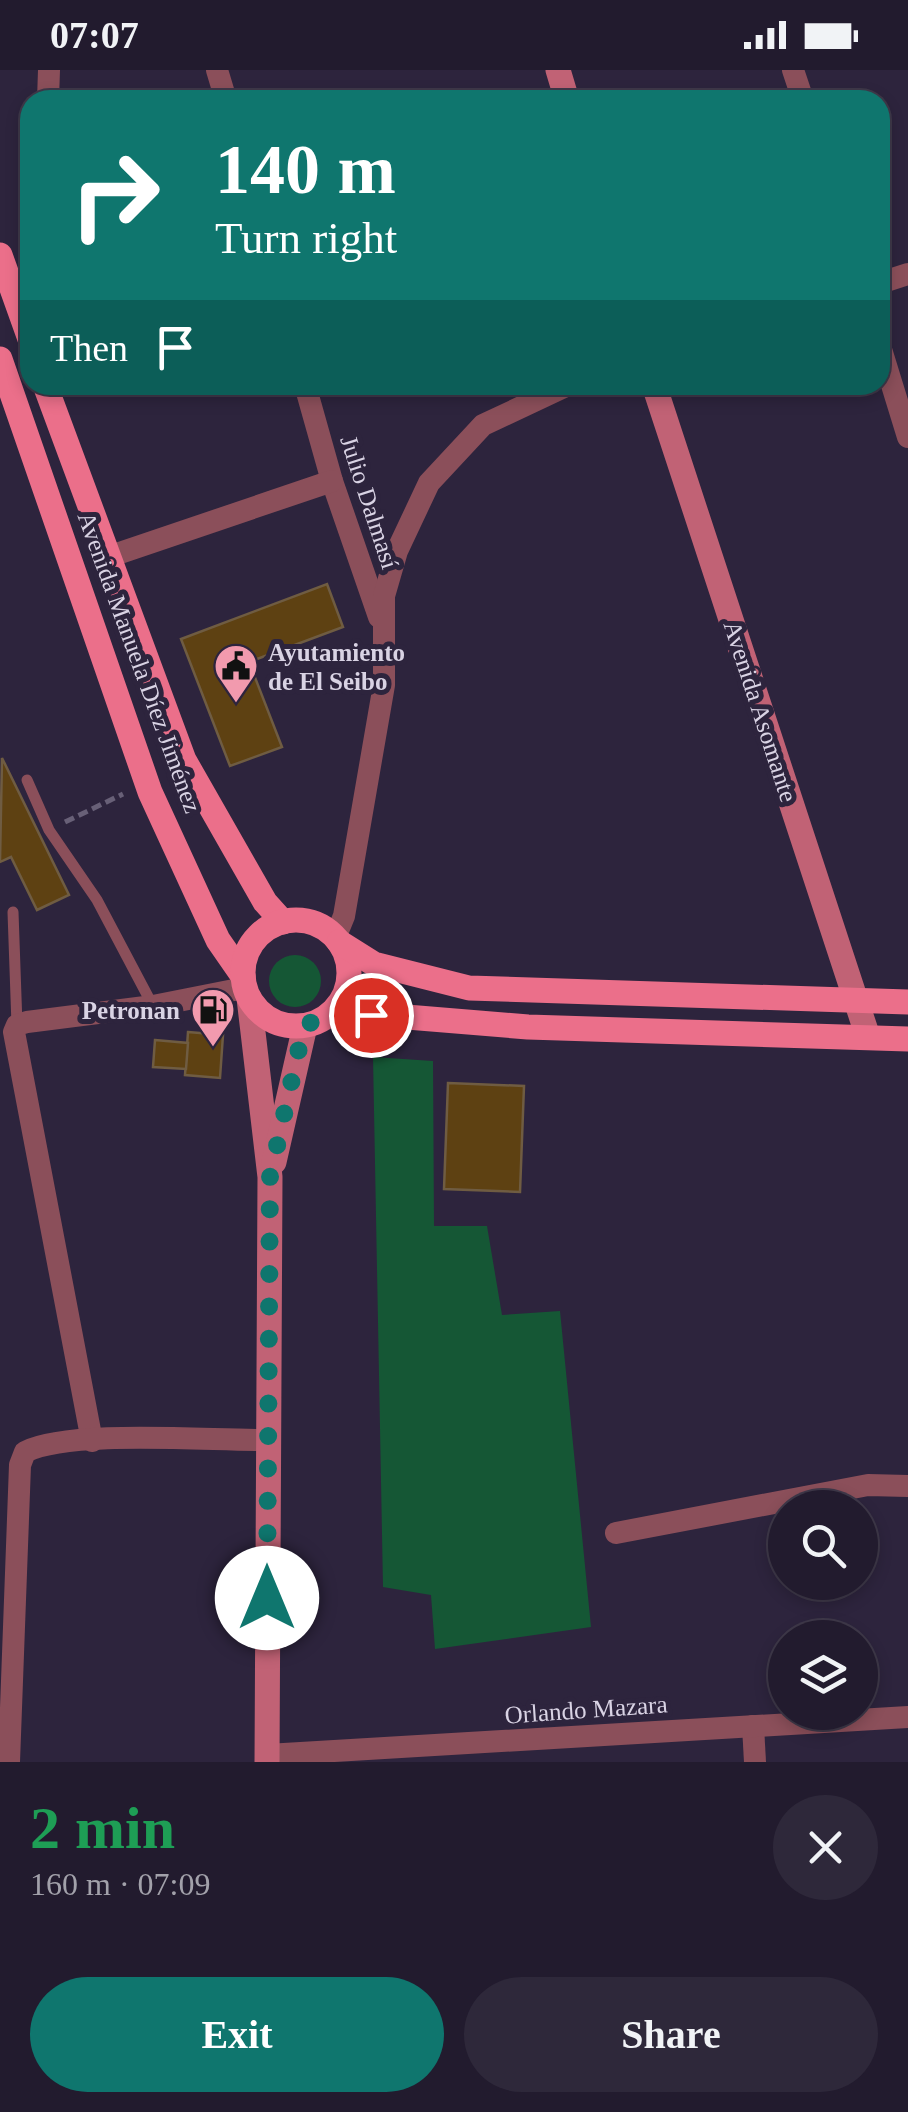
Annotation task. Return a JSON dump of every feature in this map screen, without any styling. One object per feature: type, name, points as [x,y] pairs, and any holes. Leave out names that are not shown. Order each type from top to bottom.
[{"type":"main road","points":[[0,255],[20,311]]},
{"type":"main road","name":"Avenida Manuela Díez Jiménez","points":[[0,359],[147,782],[218,940],[245,987]]},
{"type":"main road","name":"Avenida Manuela Díez Jiménez","points":[[49,395],[184,760],[265,902],[284,922]]},
{"type":"main road","name":"Avenida Asomante","points":[[657,395],[868,1038]]},
{"type":"main road","points":[[267,1759],[270,1177],[245,987],[253,942],[284,922],[311,922],[374,964],[469,988],[908,1002]]},
{"type":"main road","points":[[334,1011],[350,974],[337,940]]},
{"type":"main road","points":[[245,987],[272,1020],[304,1026],[334,1011],[460,1024],[908,1040]]},
{"type":"main road","points":[[270,1177],[304,1026]]},
{"type":"street","points":[[890,379],[908,438]]},
{"type":"street","name":"Julio Dalmasí","points":[[308,395],[332,481],[386,634]]},
{"type":"street","points":[[337,940],[384,685],[384,596],[397,551],[429,483],[483,425],[547,395]]},
{"type":"street","points":[[108,557],[332,481]]},
{"type":"street","points":[[92,1442],[14,1032],[17,1025],[153,1006],[245,987]]},
{"type":"street","points":[[9,1762],[20,1465],[26,1452],[36,1447],[92,1442],[268,1440]]},
{"type":"street","points":[[616,1534],[868,1485],[908,1486]]},
{"type":"street","name":"Orlando Mazara","points":[[267,1759],[549,1751],[753,1726],[908,1716]]},
{"type":"street","points":[[753,1726],[755,1762]]},
{"type":"lane","points":[[28,780],[49,830],[97,900],[153,1006]]},
{"type":"lane","points":[[13,912],[17,1025]]},
{"type":"path","points":[[49,830],[147,782]]},
{"type":"green space","points":[[295,955],[313,963],[321,981],[313,999],[295,1007],[277,999],[269,981],[277,963]]},
{"type":"green space","points":[[373,1057],[433,1061],[434,1226],[487,1226],[502,1315],[560,1311],[591,1627],[435,1649],[431,1595],[383,1587]]},
{"type":"building","name":"Ayutamiento de El Seibo","points":[[327,584],[343,627],[249,662],[282,747],[230,766],[181,639]]},
{"type":"building","points":[[2,758],[69,895],[37,910],[11,857],[0,862]]},
{"type":"building","points":[[188,1032],[223,1035],[220,1078],[185,1075]]},
{"type":"building","points":[[155,1040],[188,1043],[186,1069],[153,1067]]},
{"type":"building","points":[[448,1083],[524,1086],[520,1192],[444,1189]]},
{"type":"place","name":"Ayutamiento de El Seibo","points":[[236,704]]},
{"type":"place","name":"Petronan","points":[[213,1048]]},
{"type":"route","points":[[267,1598],[270,1177],[304,1026],[334,1011],[371,1015]]}]
